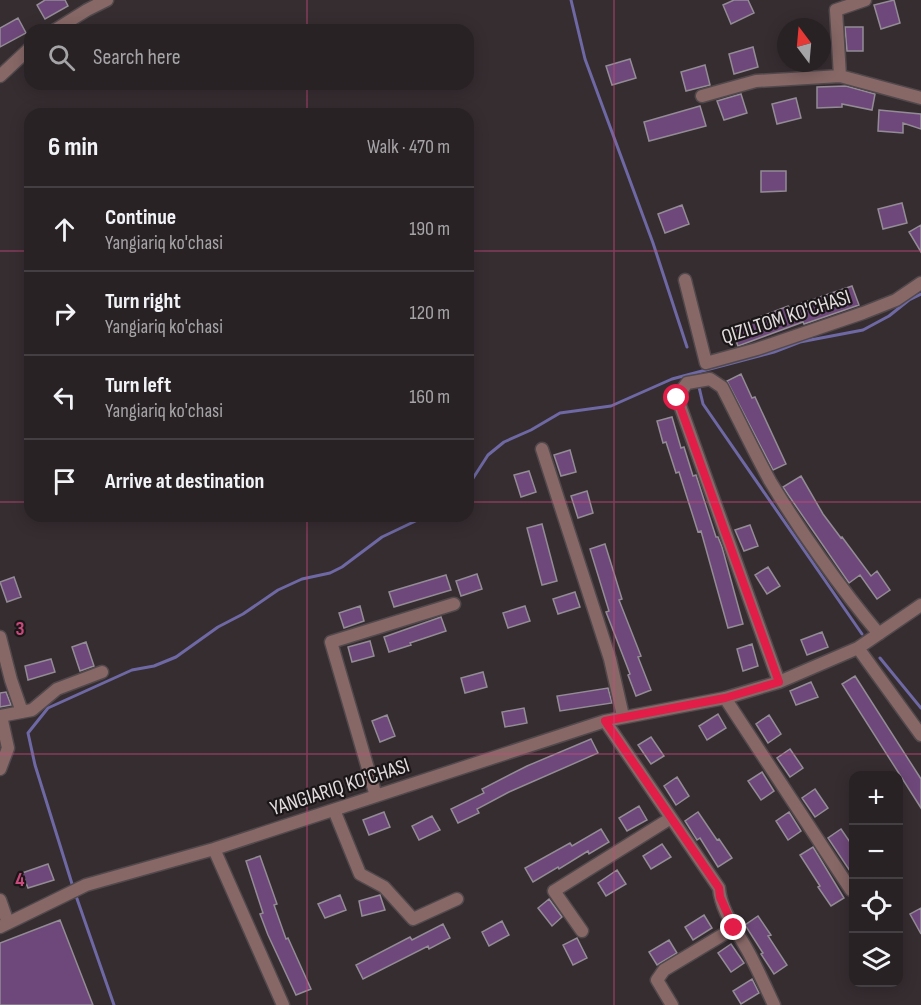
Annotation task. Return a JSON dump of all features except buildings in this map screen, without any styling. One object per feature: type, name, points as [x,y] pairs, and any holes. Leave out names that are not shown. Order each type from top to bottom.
[{"type":"street","points":[[65,24],[107,0]]},
{"type":"street","points":[[840,76],[836,10],[865,0]]},
{"type":"street","points":[[0,76],[24,54]]},
{"type":"street","points":[[702,96],[756,81],[840,76],[921,98]]},
{"type":"street","name":"QIZILTOM KO'CHASI","points":[[685,280],[706,363],[757,349],[863,313],[896,300],[921,283]]},
{"type":"street","points":[[779,682],[677,398],[687,383],[710,380],[722,387],[786,506],[879,634],[921,605]]},
{"type":"street","points":[[542,449],[610,659],[623,716]]},
{"type":"street","points":[[376,796],[331,642],[454,604]]},
{"type":"street","name":"YANGIARIQ KO'CHASI","points":[[4,925],[86,885],[214,849],[605,721],[725,698],[779,682],[858,648],[879,634]]},
{"type":"street","points":[[0,637],[22,712]]},
{"type":"street","points":[[858,648],[921,735]]},
{"type":"street","points":[[0,769],[8,748],[1,716],[32,710],[57,689],[102,672]]},
{"type":"street","points":[[725,698],[849,887]]},
{"type":"street","points":[[605,721],[719,888],[720,897],[734,928],[774,1005]]},
{"type":"street","points":[[334,810],[360,874],[384,887],[413,919],[457,899]]},
{"type":"street","points":[[582,931],[554,891],[671,818]]},
{"type":"street","points":[[214,849],[283,1005]]},
{"type":"street","points":[[0,900],[4,925]]},
{"type":"street","points":[[672,1005],[657,980],[664,970],[734,928]]},
{"type":"waterway","points":[[571,0],[585,59],[653,243],[687,347]]},
{"type":"waterway","points":[[474,477],[488,455],[504,442],[560,413],[611,406],[672,379],[774,352],[800,342],[863,330],[889,316],[909,300],[921,294]]},
{"type":"waterway","points":[[699,387],[703,404],[862,634]]},
{"type":"waterway","points":[[73,887],[35,765],[28,733],[48,708],[132,670],[154,666],[176,657],[218,627],[243,614],[278,590],[302,579],[330,573],[342,567],[382,537],[413,522]]},
{"type":"waterway","points":[[880,658],[921,708]]},
{"type":"waterway","points":[[75,893],[114,1005]]},
{"type":"route","points":[[677,398],[779,682],[725,698],[605,721],[719,888],[725,912],[734,928]]}]
